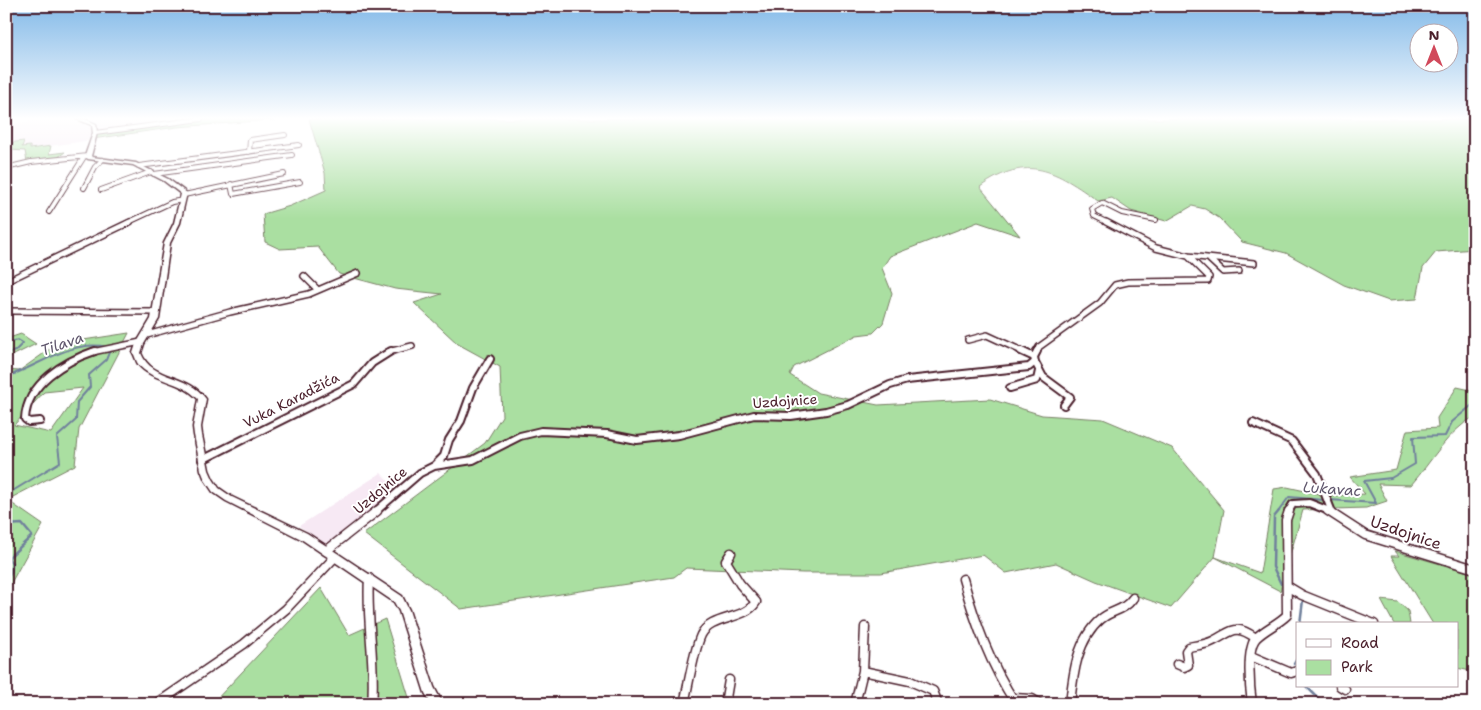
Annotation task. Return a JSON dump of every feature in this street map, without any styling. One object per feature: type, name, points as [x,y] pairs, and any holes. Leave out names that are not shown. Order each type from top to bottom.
[{"type":"street","points":[[49,212],[79,162],[86,157],[88,152]]},
{"type":"street","points":[[138,166],[248,152]]},
{"type":"street","points":[[101,190],[153,173],[292,155]]},
{"type":"street","points":[[6,168],[30,162],[86,157],[125,162],[138,166],[170,182],[184,197]]},
{"type":"street","points":[[84,188],[95,167],[102,160]]},
{"type":"street","points":[[7,281],[184,197],[231,184],[284,174]]},
{"type":"street","points":[[231,184],[233,194],[300,182]]},
{"type":"street","points":[[184,197],[176,223],[166,243],[153,326],[141,342],[137,353],[142,364],[152,372],[188,385],[202,399],[197,427],[202,460],[209,480],[216,490],[229,499],[304,536],[398,599],[404,610],[429,689],[437,704]]},
{"type":"street","points":[[1156,220],[1122,213],[1102,203],[1092,209],[1094,216],[1145,243],[1188,256],[1254,263]]},
{"type":"street","points":[[1010,388],[1037,380],[1038,371],[1035,359],[1039,347],[1100,303],[1115,285],[1128,282],[1208,281],[1209,277],[1188,256]]},
{"type":"street","points":[[1209,259],[1223,272],[1239,271]]},
{"type":"street","points":[[147,335],[235,311],[309,294],[358,273]]},
{"type":"street","points":[[304,276],[318,290]]},
{"type":"street","points":[[6,311],[156,312]]},
{"type":"street","points":[[968,340],[988,335],[993,336],[1035,359]]},
{"type":"street","points":[[40,421],[29,422],[25,419],[25,408],[33,393],[64,363],[104,348],[141,342]]},
{"type":"street","name":"Vuka Karadžića","points":[[202,460],[239,444],[354,384],[367,368],[394,347],[412,346]]},
{"type":"street","points":[[434,466],[444,456],[449,440],[461,421],[473,388],[490,359]]},
{"type":"street","name":"Uzdojnice","points":[[326,551],[420,474],[434,466],[473,460],[512,439],[541,431],[585,432],[637,440],[679,435],[754,415],[791,416],[826,411],[848,406],[890,384],[907,380],[1024,368],[1035,359]]},
{"type":"street","points":[[1038,371],[1043,377],[1070,397],[1064,405]]},
{"type":"street","points":[[1252,704],[1249,684],[1252,644],[1256,638],[1277,626],[1287,614],[1286,520],[1289,509],[1293,504],[1329,504],[1317,474],[1292,441],[1253,423]]},
{"type":"street","name":"Uzdojnice","points":[[1329,504],[1365,535],[1475,569]]},
{"type":"street","points":[[684,704],[701,634],[715,622],[751,610],[756,602],[740,584],[726,560],[731,553]]},
{"type":"street","points":[[156,704],[244,644],[286,609],[335,557]]},
{"type":"street","points":[[369,578],[368,608],[376,679],[372,704]]},
{"type":"street","points":[[963,580],[973,614],[997,675],[1014,701],[1032,699],[1040,704]]},
{"type":"street","points":[[1287,586],[1302,595],[1369,622]]},
{"type":"street","points":[[1070,704],[1082,644],[1100,620],[1125,610],[1133,598]]},
{"type":"street","points":[[855,704],[863,670],[865,627]]},
{"type":"street","points":[[1177,664],[1184,667],[1188,665],[1186,651],[1189,646],[1204,645],[1215,640],[1227,630],[1246,630],[1256,638]]},
{"type":"street","points":[[1251,656],[1291,673],[1296,671]]},
{"type":"street","points":[[863,670],[910,681],[932,691],[938,704]]},
{"type":"street","points":[[725,704],[729,680]]},
{"type":"shaded area","points":[[381,473],[397,490],[328,545],[299,526]]},
{"type":"green space","points":[[25,152],[49,152],[49,154],[65,152],[54,160],[27,162]]},
{"type":"green space","points":[[319,152],[1475,152],[1475,249],[1436,252],[1423,268],[1417,299],[1389,301],[1344,285],[1286,253],[1242,242],[1219,218],[1205,209],[1192,206],[1166,221],[1131,211],[1112,198],[1098,201],[1069,181],[1055,174],[1027,169],[1013,171],[997,177],[980,187],[1020,236],[978,222],[890,256],[882,268],[892,293],[883,323],[873,333],[857,335],[794,367],[790,375],[818,393],[878,405],[990,399],[1042,415],[1103,419],[1172,448],[1224,510],[1215,557],[1171,608],[1096,581],[1056,563],[1006,573],[983,555],[881,573],[803,573],[686,568],[674,577],[461,609],[364,534],[485,443],[502,416],[500,367],[458,344],[414,303],[442,294],[395,289],[339,274],[318,247],[280,249],[265,242],[263,214],[290,206],[326,190],[325,173]]},
{"type":"green space","points":[[129,333],[79,429],[75,465],[7,500],[43,525],[6,592],[6,370],[19,371],[57,344]],"holes":[[[83,388],[51,433],[14,425],[44,392]]]},
{"type":"green space","points":[[21,334],[36,344],[6,359],[6,339]]},
{"type":"green space","points":[[1457,387],[1475,391],[1475,416],[1456,430],[1411,485],[1378,484],[1387,501],[1366,508],[1303,510],[1280,591],[1215,557],[1260,573],[1274,489],[1287,487],[1328,496],[1365,494],[1350,477],[1396,470],[1407,430],[1438,428],[1437,418]]},
{"type":"green space","points":[[1395,551],[1475,574],[1475,672],[1458,668],[1458,622],[1432,622],[1391,556],[1399,556]]},
{"type":"green space","points":[[321,588],[349,635],[385,619],[411,704],[212,704]]},
{"type":"green space","points":[[1381,600],[1398,602],[1408,611],[1410,622],[1393,622]]},
{"type":"waterway","name":"Tilava","points":[[6,343],[18,340],[23,343],[15,351],[6,354]]},
{"type":"waterway","name":"Tilava","points":[[6,377],[68,350],[81,347],[107,347]]},
{"type":"waterway","name":"Tilava","points":[[6,495],[60,462],[57,437],[76,420],[77,402],[90,387],[89,375],[106,360],[110,350]]},
{"type":"waterway","name":"Lukavac","points":[[1329,500],[1376,503],[1364,481],[1391,478],[1415,464],[1413,437],[1445,436],[1452,422],[1471,406],[1475,406]]},
{"type":"waterway","name":"Lukavac","points":[[1278,512],[1289,497],[1324,500]]},
{"type":"waterway","name":"Lukavac","points":[[1279,511],[1274,517],[1273,567],[1281,584]]},
{"type":"waterway","name":"Tilava","points":[[6,525],[22,524],[32,536],[8,558],[12,563],[11,573],[6,579]]},
{"type":"waterway","name":"Lukavac","points":[[1300,622],[1303,600],[1301,598]]},
{"type":"waterway","name":"Lukavac","points":[[1308,688],[1324,704]]}]
